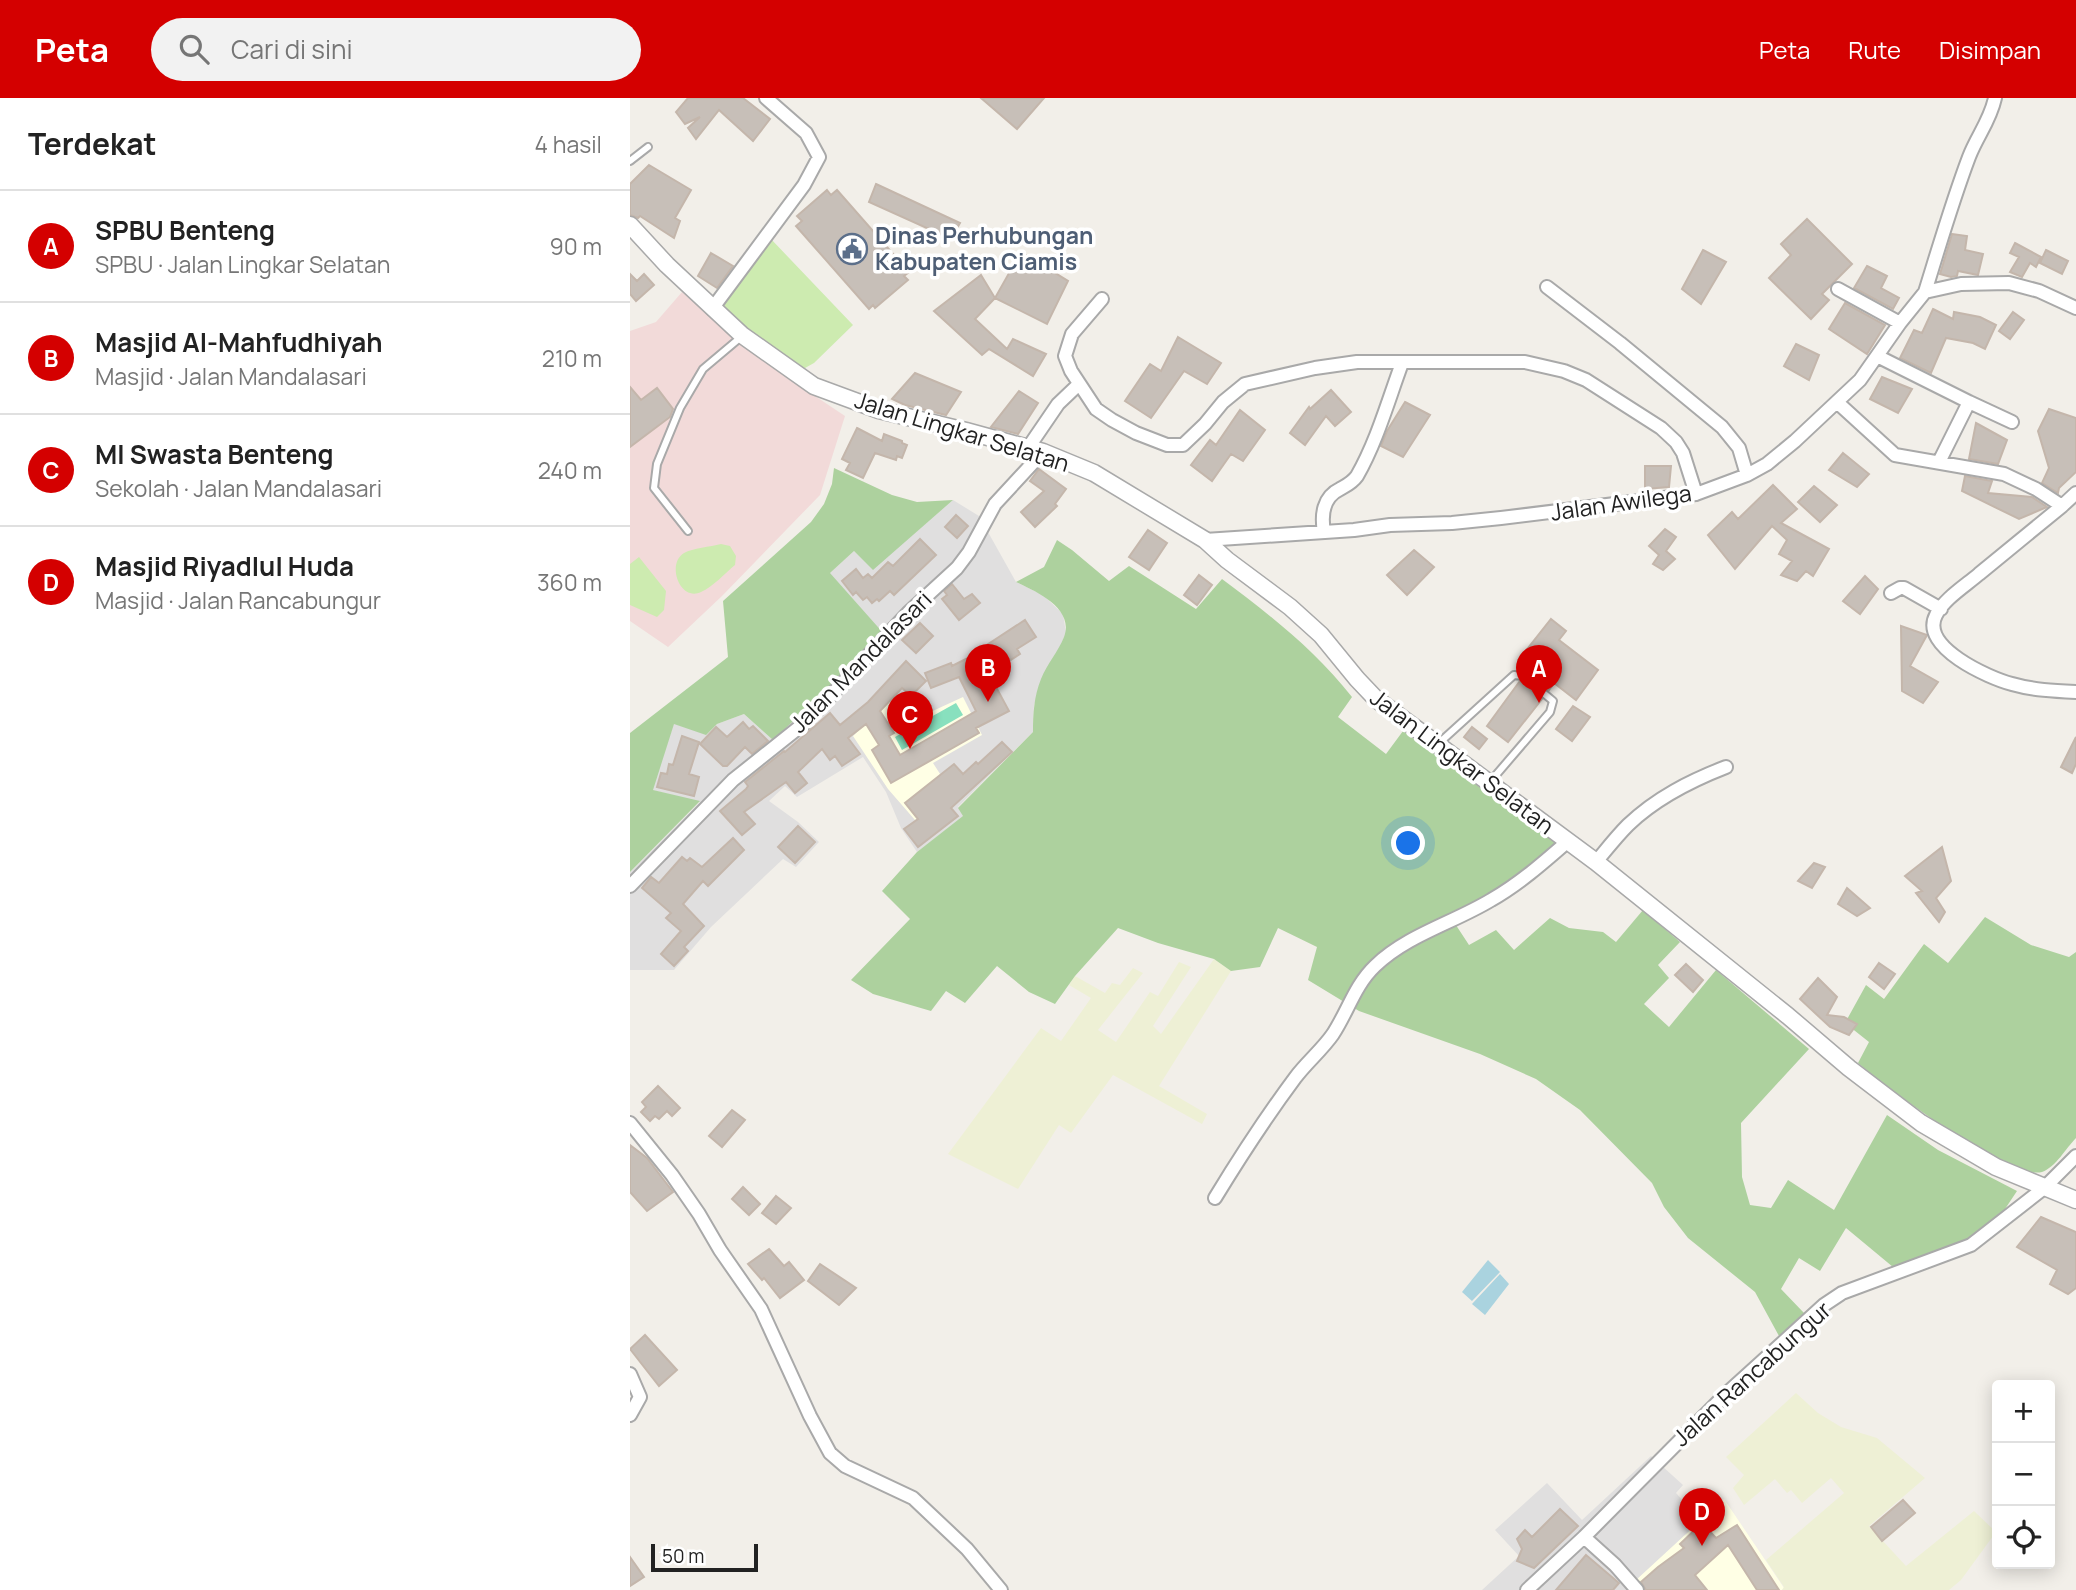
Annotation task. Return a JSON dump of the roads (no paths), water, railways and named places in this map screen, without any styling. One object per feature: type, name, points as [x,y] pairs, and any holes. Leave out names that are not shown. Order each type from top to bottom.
[{"type":"street","points":[[712,309],[804,185],[819,157],[806,133],[766,98]]},
{"type":"street","points":[[1925,292],[1970,154],[1991,116],[1994,98]]},
{"type":"street","name":"Jalan Lingkar Selatan","points":[[630,225],[712,309],[742,335],[814,386],[879,410],[1036,450],[1094,473],[1205,540],[1321,635],[1376,699],[1596,862],[1891,1102],[1961,1148],[2044,1188],[2076,1200]]},
{"type":"street","points":[[1925,292],[1961,284],[2009,283],[2039,291],[2076,308]]},
{"type":"street","points":[[1547,287],[1620,343],[1734,438],[1747,475]]},
{"type":"street","points":[[1838,289],[1900,323]]},
{"type":"street","name":"Jalan Awilega","points":[[1205,540],[1501,519],[1696,494],[1747,475],[1767,464],[1838,403],[1860,380],[1925,292]]},
{"type":"street","points":[[1102,299],[1072,334],[1065,351],[1066,361],[1096,409],[1136,433],[1174,446],[1183,445],[1191,439],[1223,402],[1245,384],[1315,368],[1357,362],[1525,362],[1564,371],[1586,380],[1661,428],[1683,453],[1696,494]]},
{"type":"street","points":[[1877,356],[2012,422]]},
{"type":"street","points":[[1324,531],[1322,519],[1328,498],[1356,477],[1374,441],[1402,363]]},
{"type":"street","name":"Jalan Mandalasari","points":[[630,886],[733,780],[807,721],[908,613],[957,568],[969,552],[995,503],[1036,450],[1058,404],[1079,384]]},
{"type":"street","points":[[1939,462],[1969,402]]},
{"type":"street","points":[[1838,403],[1895,455],[1910,460],[1939,462],[2004,474],[2036,489],[2062,506]]},
{"type":"street","points":[[2076,493],[1963,587],[1934,618],[1935,635],[1947,651],[1966,665],[2010,684],[2076,692]]},
{"type":"street","points":[[1891,593],[1904,588],[1941,608]]},
{"type":"street","points":[[1596,862],[1629,825],[1656,803],[1679,787],[1726,767]]},
{"type":"street","points":[[1215,1198],[1260,1124],[1298,1074],[1332,1036],[1356,989],[1375,966],[1426,932],[1490,901],[1527,877],[1567,842]]},
{"type":"street","points":[[630,1123],[673,1175],[719,1250],[761,1309],[810,1416],[830,1452],[845,1466],[913,1498],[967,1549],[1001,1590]]},
{"type":"street","name":"Jalan Rancabungur","points":[[1527,1590],[1584,1537],[1725,1395],[1824,1305],[1842,1293],[1971,1245],[2044,1188],[2076,1156]]},
{"type":"street","points":[[630,1374],[640,1397],[630,1415]]},
{"type":"street","points":[[1584,1537],[1615,1565],[1637,1590]]},
{"type":"lane","points":[[630,161],[648,147]]},
{"type":"lane","points":[[688,531],[654,488],[657,464],[680,408],[703,369],[742,335]]},
{"type":"lane","points":[[1436,745],[1514,675],[1523,676],[1553,701],[1552,706],[1550,712],[1489,784]]},
{"type":"water","points":[[1488,1260],[1500,1272],[1472,1301],[1462,1292]]},
{"type":"water","points":[[1500,1274],[1509,1284],[1485,1315],[1472,1304]]},
{"type":"place","name":"Dinas Perhubungan Kabupaten Ciamis","points":[[852,249]]},
{"type":"place","name":"Masjid Al-Mahfudhiyah","points":[[988,702]]},
{"type":"place","name":"SPBU Benteng","points":[[1539,703]]},
{"type":"place","name":"MI Swasta Benteng","points":[[910,749]]},
{"type":"place","name":"Masjid Riyadlul Huda","points":[[1702,1546]]}]
